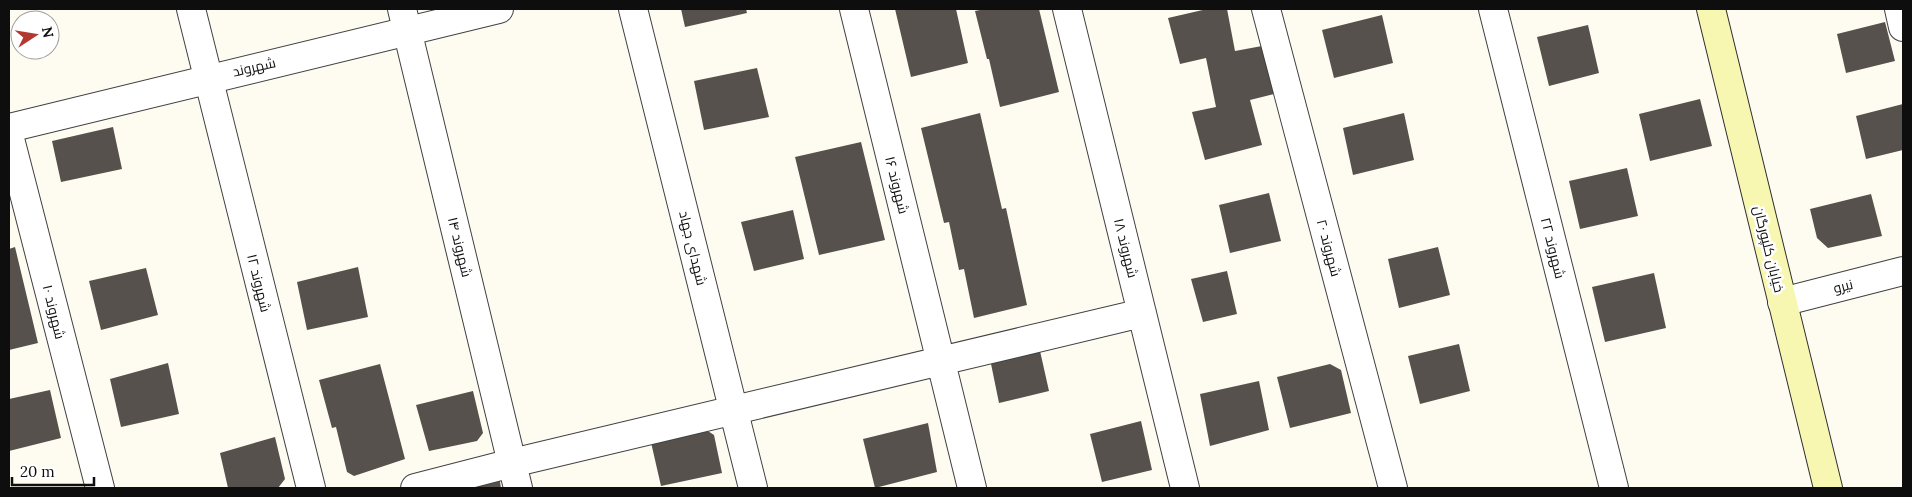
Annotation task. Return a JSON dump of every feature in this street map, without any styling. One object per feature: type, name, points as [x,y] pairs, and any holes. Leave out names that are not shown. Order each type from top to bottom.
[{"type":"main road","name":"خیابان کلپورگان","points":[[1711,9],[1828,488]]},
{"type":"street","name":"شهروند ۱۲","points":[[191,9],[311,488]]},
{"type":"street","name":"شهروند","points":[[9,128],[207,78],[405,20],[499,9]]},
{"type":"street","name":"شهدای جهاد","points":[[633,9],[753,488]]},
{"type":"street","name":"شهروند ۱۶","points":[[854,9],[972,488]]},
{"type":"street","name":"شهروند ۱۸","points":[[1067,9],[1185,488]]},
{"type":"street","name":"شهروند ۲۰","points":[[1266,9],[1393,488]]},
{"type":"street","name":"شهروند ۲۲","points":[[1493,9],[1614,488]]},
{"type":"street","points":[[1899,9],[1903,27]]},
{"type":"street","name":"شهروند ۱۴","points":[[405,20],[515,476]]},
{"type":"street","name":"شهروند ۱۰","points":[[9,135],[100,488]]},
{"type":"street","name":"نیرو","points":[[1782,302],[1903,271]]},
{"type":"street","points":[[415,488],[515,476],[734,411],[1142,312]]},
{"type":"building","points":[[681,9],[746,9],[747,13],[685,27]]},
{"type":"building","points":[[895,9],[956,9],[968,63],[911,77]]},
{"type":"building","points":[[985,9],[1039,9],[1059,92],[1000,107],[975,11]]},
{"type":"building","points":[[1207,9],[1227,9],[1235,51],[1262,46],[1274,94],[1250,100],[1262,145],[1205,160],[1192,112],[1216,107],[1206,58],[1180,64],[1168,18]]},
{"type":"building","points":[[1382,15],[1393,63],[1334,78],[1322,30]]},
{"type":"building","points":[[1885,22],[1895,61],[1846,73],[1837,34]]},
{"type":"building","points":[[1588,25],[1599,73],[1549,86],[1537,37]]},
{"type":"building","points":[[757,68],[769,117],[704,130],[694,81]]},
{"type":"building","points":[[1700,99],[1712,146],[1650,161],[1639,114]]},
{"type":"building","points":[[1903,104],[1903,150],[1866,159],[1856,116]]},
{"type":"building","points":[[980,113],[1002,209],[1006,208],[1027,305],[974,318],[964,269],[959,270],[949,222],[944,223],[921,128]]},
{"type":"building","points":[[1404,113],[1414,160],[1353,175],[1343,128]]},
{"type":"building","points":[[113,127],[122,169],[61,182],[52,141]]},
{"type":"building","points":[[861,142],[885,240],[819,255],[795,157]]},
{"type":"building","points":[[1627,168],[1638,216],[1580,229],[1569,181]]},
{"type":"building","points":[[1269,193],[1281,241],[1230,253],[1219,205]]},
{"type":"building","points":[[1871,194],[1882,236],[1828,248],[1817,238],[1810,209]]},
{"type":"building","points":[[793,210],[804,259],[754,271],[741,222]]},
{"type":"building","points":[[15,247],[38,343],[9,350],[9,249]]},
{"type":"building","points":[[1438,247],[1450,295],[1399,308],[1388,259]]},
{"type":"building","points":[[358,267],[368,317],[307,330],[297,282]]},
{"type":"building","points":[[146,268],[158,315],[101,330],[89,281]]},
{"type":"building","points":[[1227,271],[1237,314],[1203,322],[1191,279]]},
{"type":"building","points":[[1654,273],[1666,328],[1605,342],[1592,287]]},
{"type":"building","points":[[1038,342],[1049,391],[999,403],[989,354]]},
{"type":"building","points":[[1459,344],[1470,391],[1420,404],[1408,356]]},
{"type":"building","points":[[168,363],[179,414],[121,427],[110,379]]},
{"type":"building","points":[[380,364],[405,459],[354,476],[347,472],[336,427],[332,428],[319,380]]},
{"type":"building","points":[[1330,364],[1341,370],[1351,413],[1290,428],[1277,377]]},
{"type":"building","points":[[1259,381],[1269,430],[1210,446],[1200,394]]},
{"type":"building","points":[[50,390],[61,438],[9,451],[9,399]]},
{"type":"building","points":[[473,391],[483,433],[477,441],[429,451],[416,405]]},
{"type":"building","points":[[1141,421],[1152,470],[1102,482],[1090,434]]},
{"type":"building","points":[[928,423],[937,472],[875,488],[863,439]]},
{"type":"building","points":[[700,426],[714,435],[722,473],[661,486],[650,438]]},
{"type":"building","points":[[275,437],[285,479],[278,488],[228,488],[220,453]]},
{"type":"building","points":[[499,476],[501,488],[459,488]]}]
